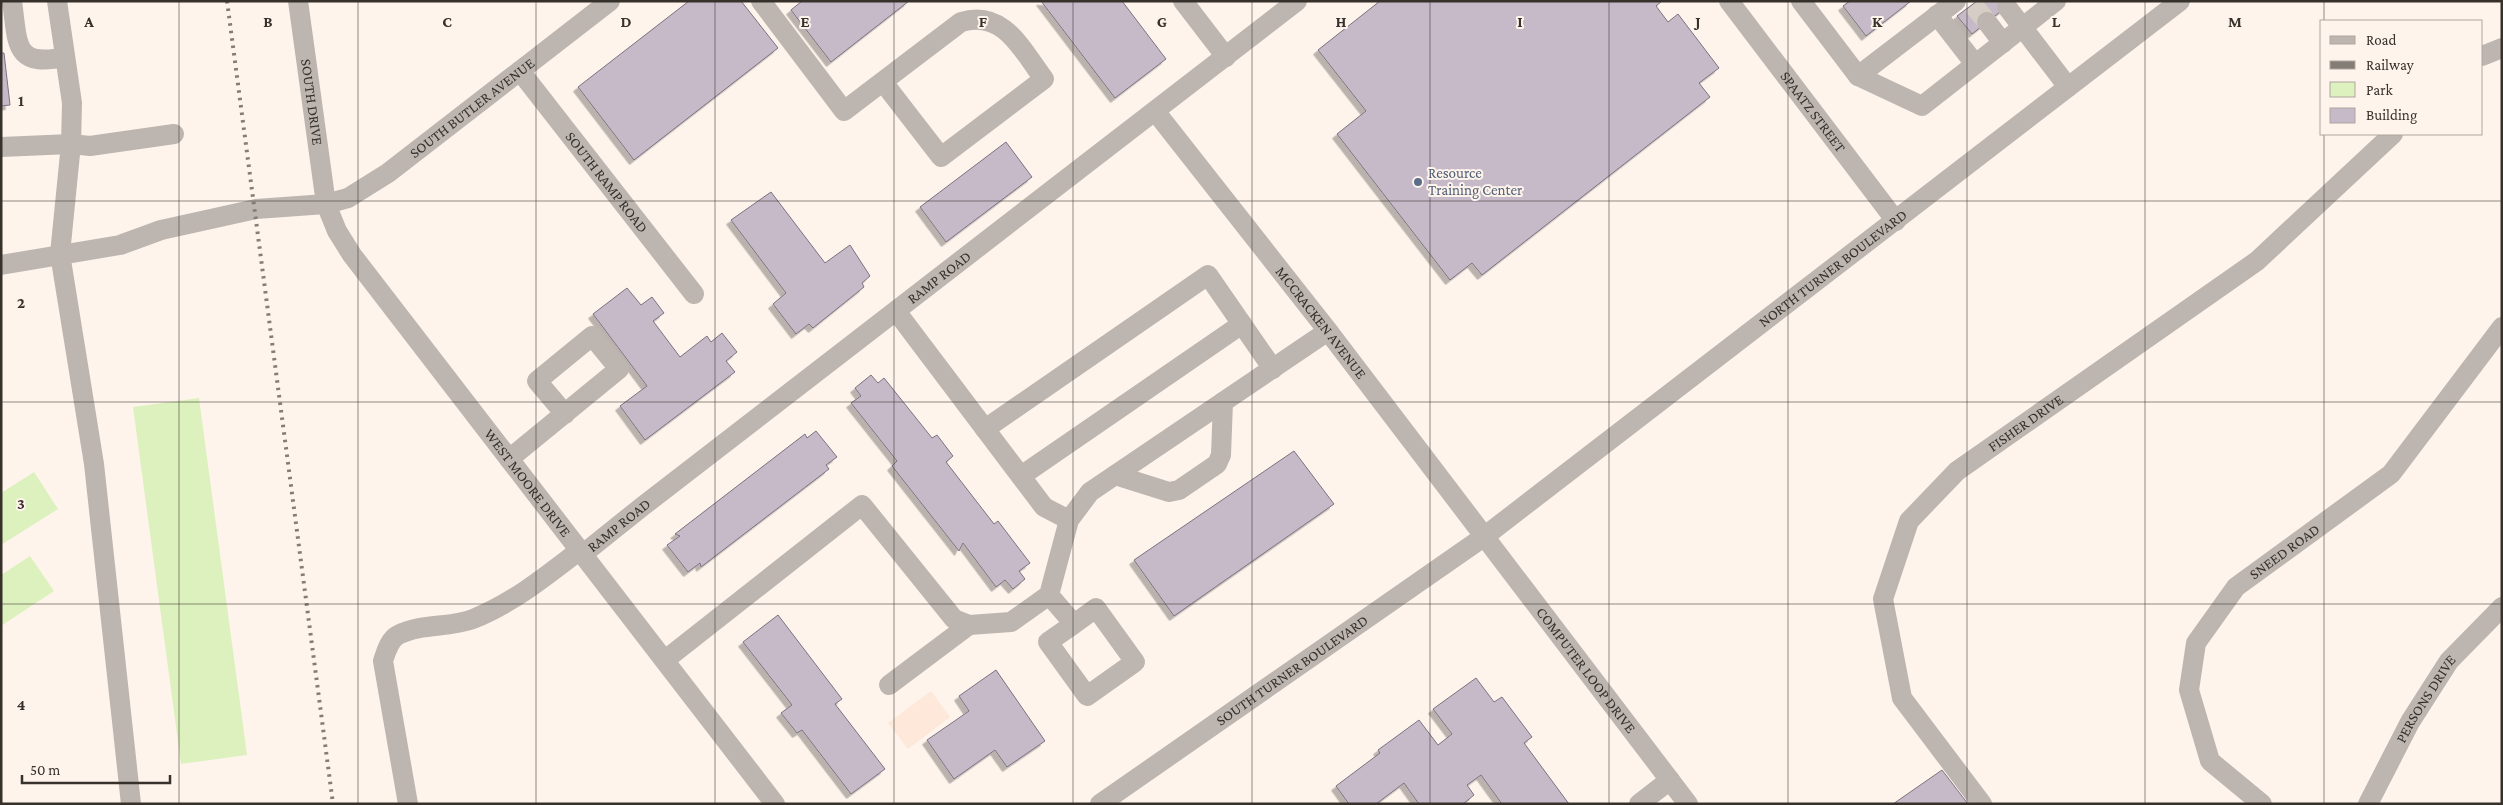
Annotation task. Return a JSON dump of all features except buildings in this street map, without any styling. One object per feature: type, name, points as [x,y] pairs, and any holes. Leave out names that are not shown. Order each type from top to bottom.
[{"type":"street","points":[[12,1],[18,46],[25,55],[35,60],[44,61],[65,56]]},
{"type":"street","points":[[57,1],[72,103],[71,144],[60,254],[94,464],[131,804]]},
{"type":"street","name":"SOUTH DRIVE","points":[[298,1],[326,204]]},
{"type":"street","name":"SOUTH BUTLER AVENUE","points":[[1,265],[120,245],[160,230],[256,209],[326,204],[348,198],[374,182],[610,1]]},
{"type":"street","points":[[761,1],[844,111],[961,22],[973,19],[990,21],[1004,28],[1044,79],[942,157],[883,82]]},
{"type":"street","points":[[1183,1],[1226,57]]},
{"type":"street","name":"RAMP ROAD","points":[[408,804],[382,661],[391,642],[398,635],[422,628],[447,626],[472,619],[506,603],[581,552],[1297,1]]},
{"type":"street","name":"SPAATZ STREET","points":[[1729,1],[1896,221]]},
{"type":"street","points":[[1801,1],[1858,76],[1922,106],[2023,27],[2044,5]]},
{"type":"street","name":"NORTH TURNER BOULEVARD","points":[[1485,536],[2180,1]]},
{"type":"street","points":[[1858,76],[1937,16],[1966,2]]},
{"type":"street","points":[[2007,6],[2068,87]]},
{"type":"street","points":[[1937,16],[1975,64]]},
{"type":"street","points":[[1987,22],[2002,43]]},
{"type":"street","points":[[2483,56],[2502,48]]},
{"type":"street","name":"SOUTH RAMP ROAD","points":[[520,70],[694,294]]},
{"type":"street","name":"MCCRACKEN AVENUE","points":[[1156,111],[1485,536]]},
{"type":"street","points":[[1,147],[71,144],[90,146],[174,134]]},
{"type":"street","name":"FISHER DRIVE","points":[[1982,804],[1902,698],[1883,599],[1910,521],[1957,471],[2257,261],[2392,135]]},
{"type":"street","name":"WEST MOORE DRIVE","points":[[326,204],[337,231],[352,255],[773,801]]},
{"type":"street","points":[[985,429],[1208,276],[1273,369]]},
{"type":"street","points":[[896,311],[1044,507],[1069,520]]},
{"type":"street","points":[[1021,476],[1242,324]]},
{"type":"street","name":"SNEED ROAD","points":[[2262,804],[2210,761],[2189,690],[2196,643],[2236,587],[2391,474],[2502,326]]},
{"type":"street","points":[[665,660],[862,504],[954,618],[969,625],[1011,622],[1048,595],[1069,520],[1090,492],[1328,331]]},
{"type":"street","points":[[1115,475],[1169,492],[1179,490],[1187,485],[1217,464],[1221,455],[1223,402]]},
{"type":"street","points":[[510,459],[564,414]]},
{"type":"street","name":"COMPUTER LOOP DRIVE","points":[[1485,536],[1688,804]]},
{"type":"street","name":"SOUTH TURNER BOULEVARD","points":[[1100,804],[1485,536]]},
{"type":"street","points":[[1048,595],[1074,624]]},
{"type":"street","name":"PERSONS DRIVE","points":[[2368,804],[2410,722],[2449,661],[2502,607]]},
{"type":"street","points":[[889,685],[969,625]]},
{"type":"street","points":[[1640,804],[1670,780]]},
{"type":"shaded area","points":[[931,691],[950,717],[908,749],[888,723]]},
{"type":"green space","points":[[199,398],[247,755],[181,764],[133,407]]},
{"type":"green space","points":[[34,472],[58,509],[1,545],[1,493]]},
{"type":"green space","points":[[30,556],[54,591],[1,626],[1,575]]},
{"type":"tunnel","points":[[1973,5],[1987,22]]},
{"type":"railway","points":[[227,1],[333,804]]},
{"type":"place","name":"Resource Training Center","points":[[1418,182]]}]
